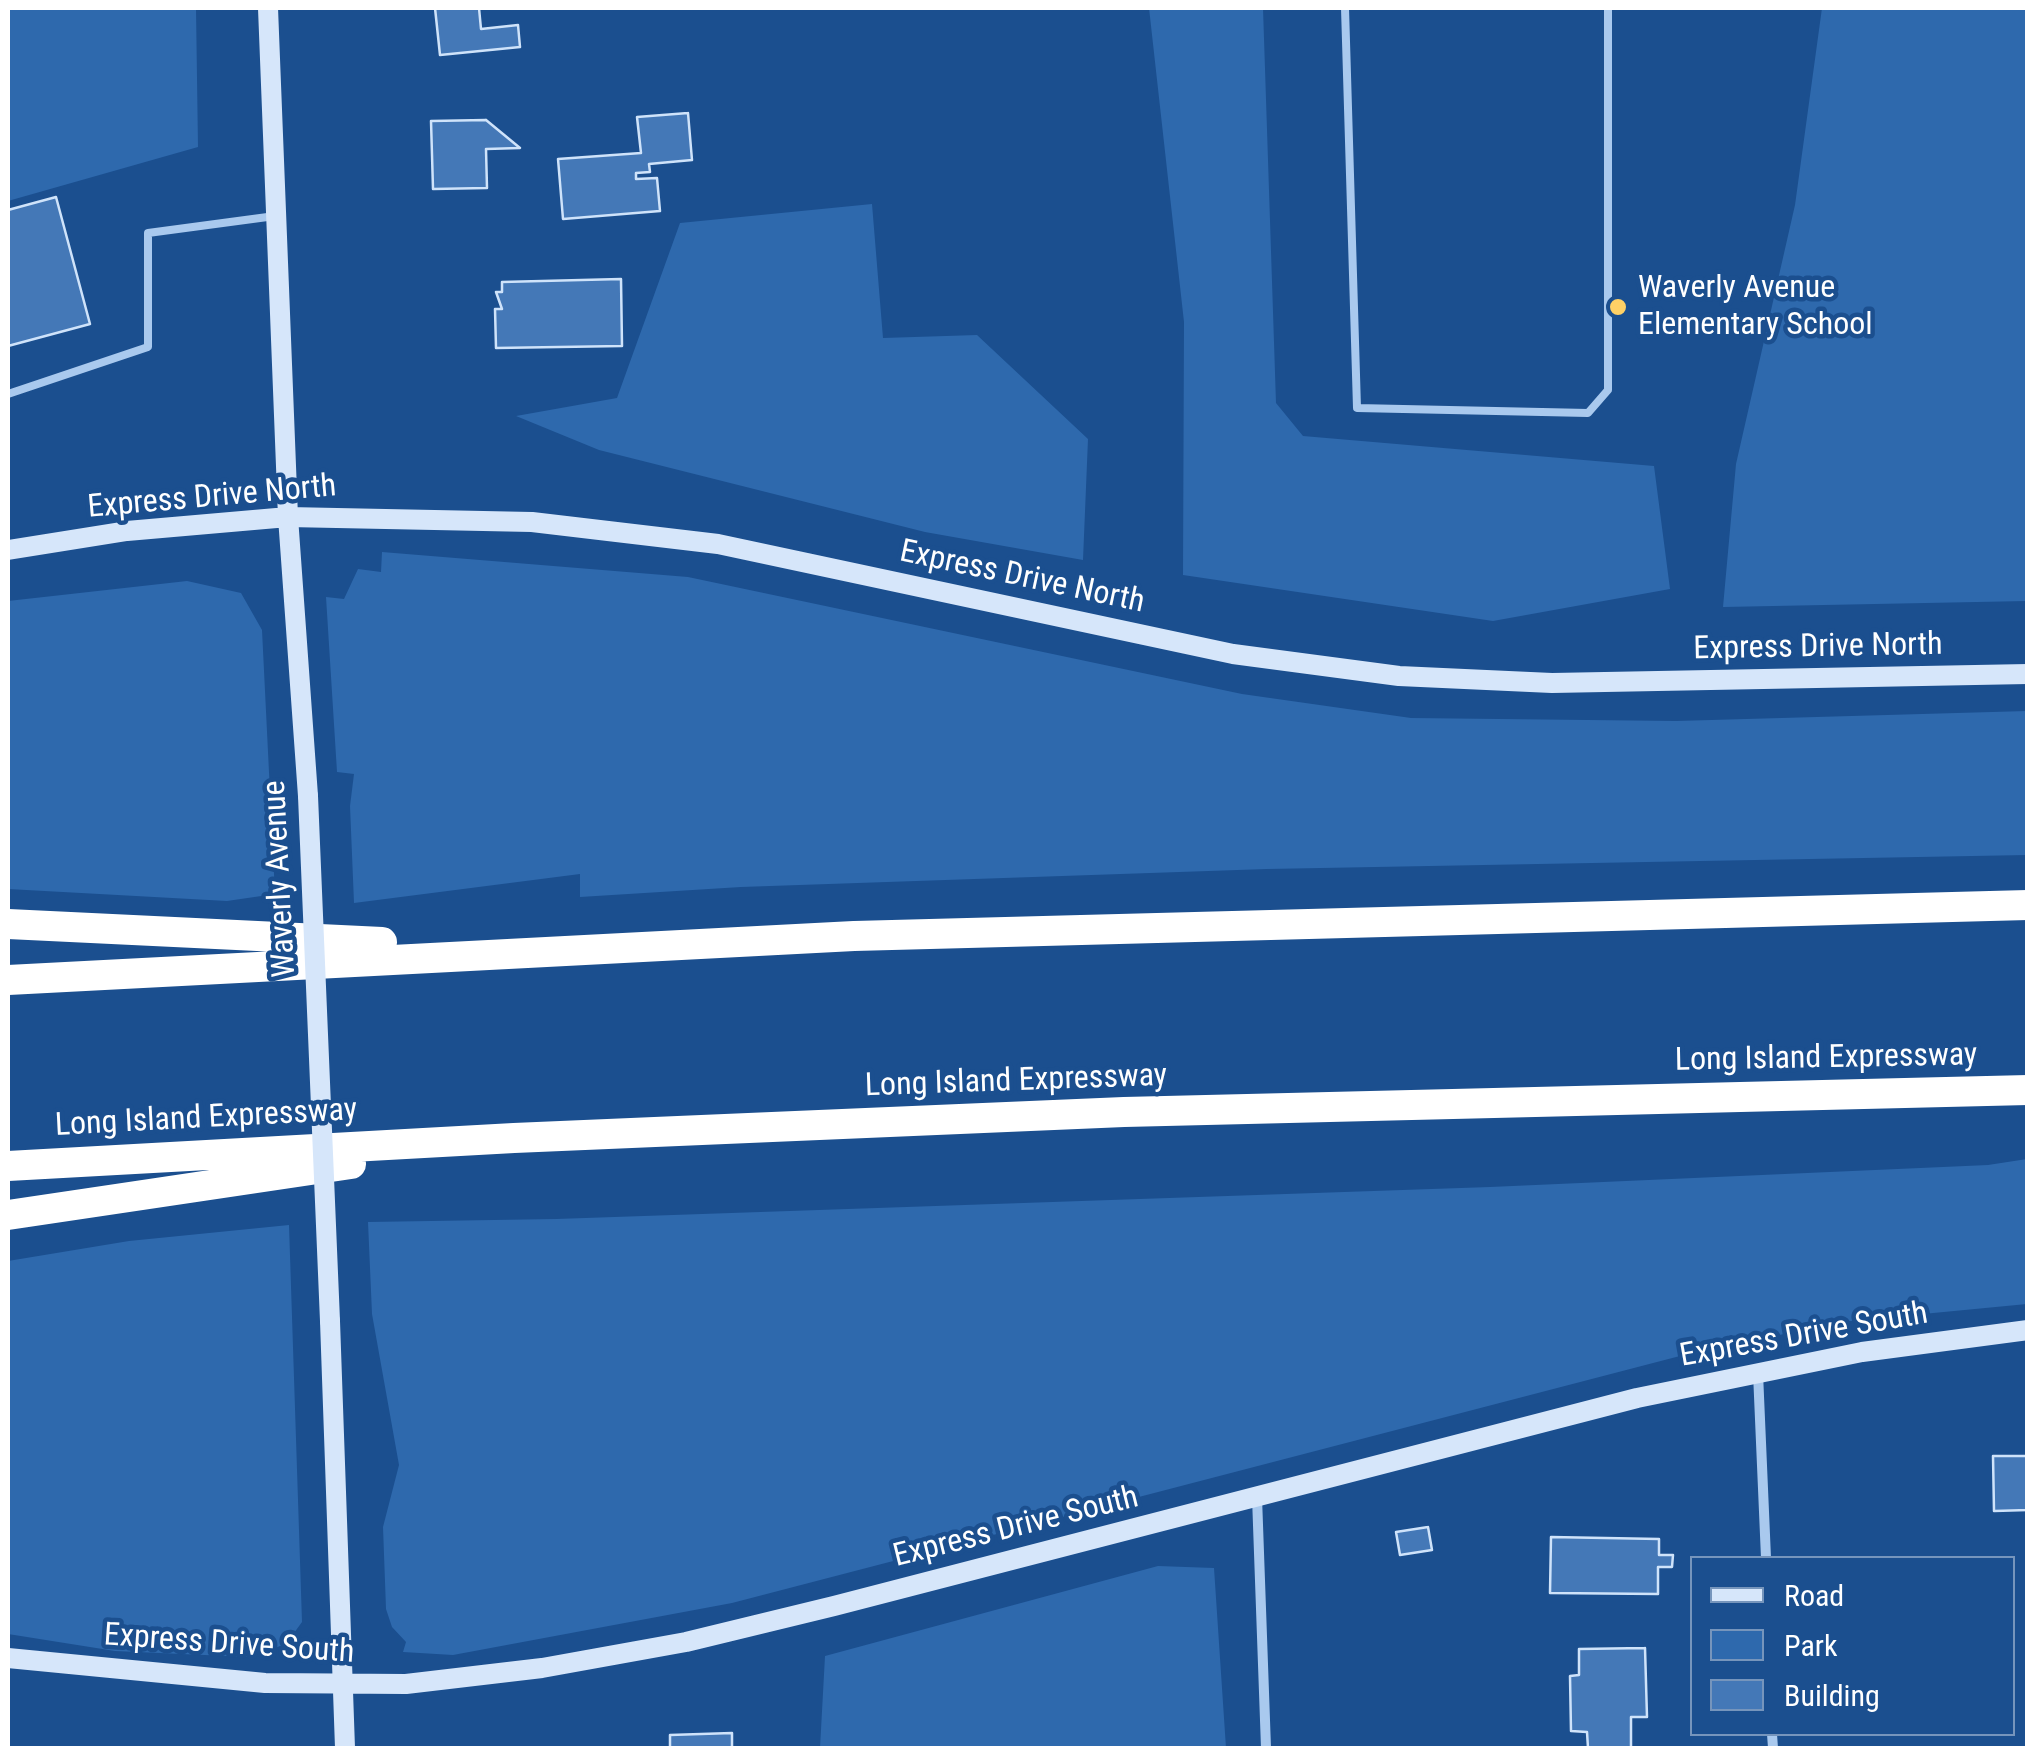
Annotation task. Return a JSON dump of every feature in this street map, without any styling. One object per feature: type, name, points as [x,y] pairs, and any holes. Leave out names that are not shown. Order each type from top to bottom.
[{"type":"highway","points":[[8,980],[550,950],[1156,926],[2028,905]]},
{"type":"highway","points":[[8,924],[550,950]]},
{"type":"highway","name":"Long Island Expressway","points":[[8,1166],[514,1138],[1124,1112],[2028,1090]]},
{"type":"highway","points":[[8,1215],[79,1208],[514,1138]]},
{"type":"main road","name":"Waverly Avenue","points":[[268,8],[288,517],[308,796],[345,1748]]},
{"type":"main road","name":"Express Drive North","points":[[8,550],[128,531],[288,517],[512,521],[639,532],[797,559],[1233,654],[1399,676],[1590,683],[2028,674]]},
{"type":"main road","name":"Express Drive South","points":[[8,1658],[265,1683],[406,1684],[542,1668],[686,1642],[1637,1398],[1758,1372],[2028,1330]]},
{"type":"street","points":[[1758,1372],[1766,1556]]},
{"type":"street","points":[[1257,1497],[1266,1748]]},
{"type":"lane","points":[[1345,8],[1357,408],[1588,413],[1608,390],[1608,8]]},
{"type":"lane","points":[[8,394],[148,347],[148,232],[276,216]]},
{"type":"green space","points":[[8,8],[196,8],[198,147],[8,201]]},
{"type":"green space","points":[[1149,8],[1263,8],[1276,403],[1303,436],[1654,466],[1670,589],[1493,621],[1183,575],[1184,322]]},
{"type":"green space","points":[[1822,8],[2027,8],[2027,601],[1723,607],[1736,464],[1795,205]]},
{"type":"green space","points":[[872,204],[883,338],[977,335],[1088,439],[1083,560],[925,532],[599,450],[516,416],[617,398],[680,223]]},
{"type":"green space","points":[[382,552],[688,577],[1242,694],[1411,718],[1676,721],[2027,711],[2027,855],[1267,869],[741,887],[580,897],[580,874],[354,903],[350,806],[354,774],[337,772],[326,597],[344,599],[358,569],[381,572]]},
{"type":"green space","points":[[187,581],[241,593],[262,630],[275,894],[227,901],[8,889],[8,601]]},
{"type":"green space","points":[[2027,1159],[2027,1304],[1850,1321],[1703,1350],[732,1603],[453,1655],[403,1652],[406,1642],[392,1627],[386,1609],[383,1527],[399,1465],[372,1314],[368,1222],[1490,1187],[1988,1165]]},
{"type":"green space","points":[[289,1225],[302,1622],[286,1644],[249,1657],[115,1651],[8,1634],[8,1261],[129,1241]]},
{"type":"green space","points":[[1158,1566],[1214,1568],[1226,1748],[820,1748],[825,1656]]},
{"type":"building","points":[[435,8],[479,8],[481,29],[518,25],[520,47],[440,55]]},
{"type":"building","points":[[688,113],[692,160],[649,164],[650,172],[636,173],[636,179],[657,178],[660,211],[563,219],[558,159],[641,153],[637,117]]},
{"type":"building","points":[[486,120],[520,148],[486,149],[487,188],[433,189],[431,121]]},
{"type":"building","points":[[56,197],[90,324],[8,346],[8,210]]},
{"type":"building","points":[[621,279],[622,346],[496,348],[495,309],[502,309],[496,292],[502,292],[502,282]]},
{"type":"building","points":[[1993,1456],[2028,1456],[2028,1510],[1994,1511]]},
{"type":"building","points":[[1428,1527],[1432,1550],[1400,1555],[1396,1532]]},
{"type":"building","points":[[1551,1537],[1659,1539],[1659,1555],[1673,1555],[1672,1567],[1658,1567],[1658,1594],[1550,1593]]},
{"type":"building","points":[[1645,1648],[1647,1717],[1631,1717],[1631,1748],[1588,1748],[1587,1732],[1571,1731],[1570,1676],[1579,1675],[1579,1649]]},
{"type":"building","points":[[732,1733],[732,1748],[670,1748],[670,1735]]},
{"type":"place","name":"Waverly Avenue Elementary School","points":[[1618,307]]}]
